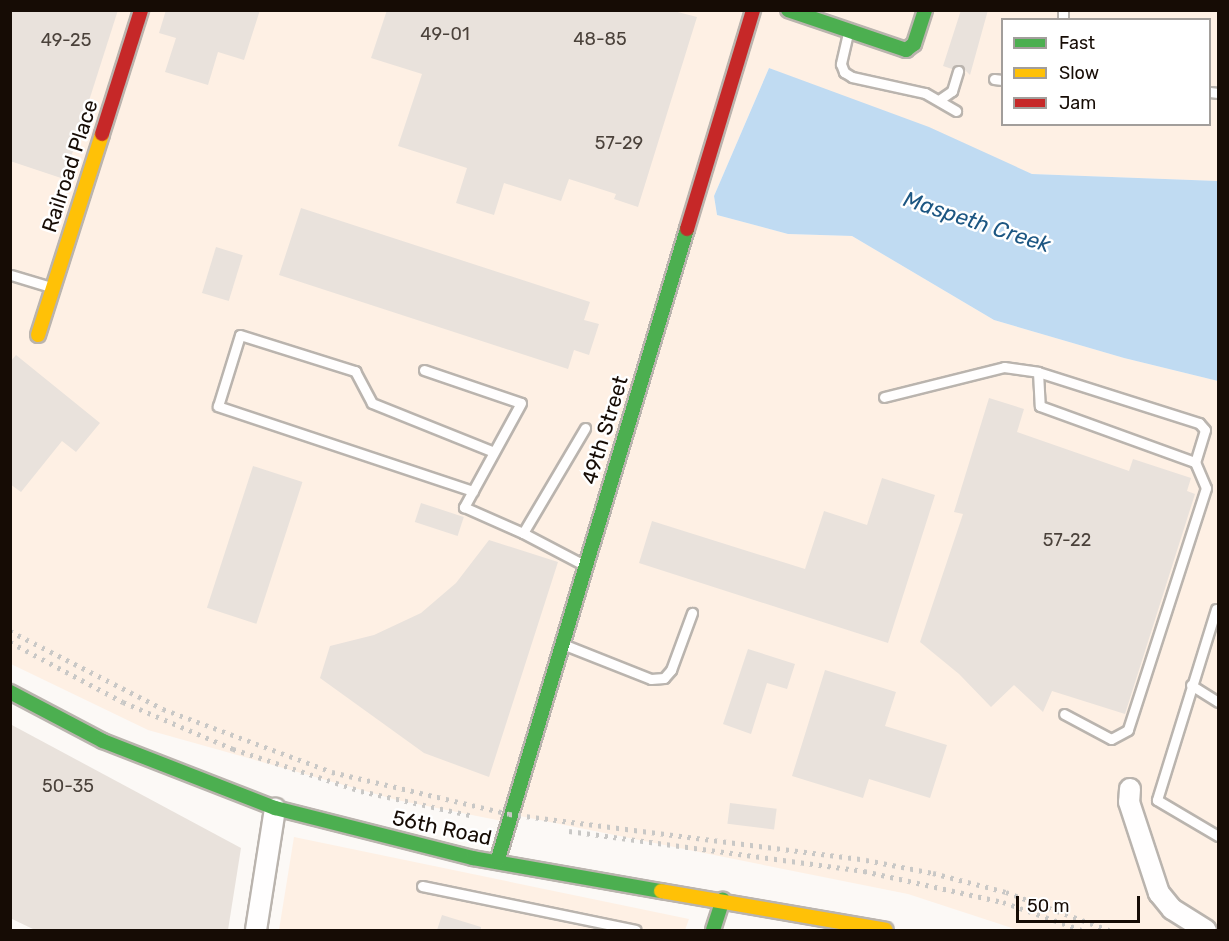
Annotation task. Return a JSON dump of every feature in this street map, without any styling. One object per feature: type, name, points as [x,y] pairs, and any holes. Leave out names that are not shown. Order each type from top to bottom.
[{"type":"main road","name":"Railroad Place","points":[[38,335],[141,10]]},
{"type":"main road","name":"49th Street","points":[[497,862],[753,10]]},
{"type":"main road","points":[[788,10],[906,50],[911,48],[925,10]]},
{"type":"main road","name":"56th Road","points":[[10,693],[103,741],[275,808],[497,862],[886,930]]},
{"type":"main road","points":[[713,930],[723,900]]},
{"type":"street","points":[[1130,789],[1129,802],[1159,893],[1172,909],[1206,930]]},
{"type":"street","points":[[256,930],[275,808]]},
{"type":"lane","points":[[848,31],[841,64],[844,72],[852,77],[889,82],[939,100],[956,111]]},
{"type":"lane","points":[[939,100],[952,91],[958,71]]},
{"type":"lane","points":[[11,275],[53,288]]},
{"type":"lane","points":[[473,491],[218,406],[240,335],[355,371],[372,403],[494,452]]},
{"type":"lane","points":[[884,397],[1004,367],[1038,372],[1199,423],[1205,430],[1195,462],[1206,488],[1128,730],[1111,739],[1064,714]]},
{"type":"lane","points":[[424,370],[521,403],[464,507],[523,533],[586,566]]},
{"type":"lane","points":[[1038,372],[1040,406],[1195,462]]},
{"type":"lane","points":[[523,533],[585,428]]},
{"type":"lane","points":[[1216,609],[1157,800],[1218,836]]},
{"type":"lane","points":[[563,644],[651,679],[664,678],[671,670],[692,613]]},
{"type":"lane","points":[[1191,685],[1218,702]]},
{"type":"lane","points":[[422,885],[636,930]]},
{"type":"shaded area","points":[[10,11],[1218,11],[1218,181],[1032,174],[769,68],[714,196],[717,215],[788,234],[852,236],[994,320],[1124,358],[1218,381],[1218,930],[1018,930],[908,894],[510,814],[507,822],[397,800],[148,730],[11,664]]},
{"type":"shaded area","points":[[294,837],[689,919],[685,930],[279,930]]},
{"type":"water","name":"Maspeth Creek","points":[[769,68],[929,127],[1032,174],[1218,181],[1218,381],[1124,358],[994,320],[852,236],[788,234],[717,215],[714,196]]},
{"type":"building","points":[[10,10],[118,10],[64,179],[10,161]]},
{"type":"building","points":[[166,10],[260,10],[244,60],[218,52],[208,85],[165,72],[176,38],[159,33]]},
{"type":"building","points":[[387,10],[670,10],[697,17],[638,207],[614,199],[616,194],[569,179],[561,201],[504,183],[494,215],[456,203],[467,168],[398,146],[422,74],[371,58]]},
{"type":"building","points":[[961,10],[988,10],[970,75],[960,65],[952,69],[943,66]]},
{"type":"building","points":[[301,208],[590,302],[584,320],[599,324],[589,355],[574,350],[568,369],[279,275]]},
{"type":"building","points":[[216,247],[243,255],[229,301],[202,293]]},
{"type":"building","points":[[16,355],[100,423],[76,452],[62,441],[21,492],[10,484],[10,362]]},
{"type":"building","points":[[989,398],[1024,409],[1017,432],[1129,471],[1133,459],[1191,478],[1187,491],[1195,494],[1125,714],[1052,691],[1043,712],[1014,685],[991,707],[959,674],[920,642],[963,514],[954,512]]},
{"type":"building","points":[[253,466],[302,482],[256,624],[207,608]]},
{"type":"building","points":[[882,478],[935,495],[888,643],[639,563],[652,521],[805,569],[824,511],[867,525]]},
{"type":"building","points":[[421,503],[464,517],[458,536],[415,522]]},
{"type":"building","points":[[489,540],[558,562],[489,777],[424,753],[320,678],[330,646],[374,635],[421,613],[456,583]]},
{"type":"building","points":[[748,649],[795,664],[787,689],[767,683],[751,734],[723,724]]},
{"type":"building","points":[[825,670],[896,692],[885,726],[947,745],[930,798],[869,779],[863,798],[792,776]]},
{"type":"building","points":[[10,724],[241,848],[228,930],[35,930],[10,918]]},
{"type":"building","points":[[730,803],[777,809],[774,830],[727,824]]},
{"type":"building","points":[[442,915],[481,927],[481,930],[437,930]]},
{"type":"railway","points":[[10,631],[163,709],[332,772],[509,814],[866,860],[933,873],[1006,892],[1109,930]]},
{"type":"railway","points":[[10,642],[123,702],[233,749],[361,791],[474,816]]},
{"type":"railway","points":[[569,831],[864,871],[1003,902],[1081,930]]},
{"type":"traffic: fast","points":[[788,10],[906,50],[914,44],[925,10]]},
{"type":"traffic: fast","points":[[497,862],[687,229]]},
{"type":"traffic: fast","points":[[10,692],[103,741],[275,808],[473,858],[661,891]]},
{"type":"traffic: fast","points":[[713,930],[723,900]]},
{"type":"traffic: slow","points":[[38,335],[102,134]]},
{"type":"traffic: slow","points":[[661,891],[886,930]]},
{"type":"traffic: jam","points":[[102,134],[141,10]]},
{"type":"traffic: jam","points":[[687,229],[753,10]]}]
